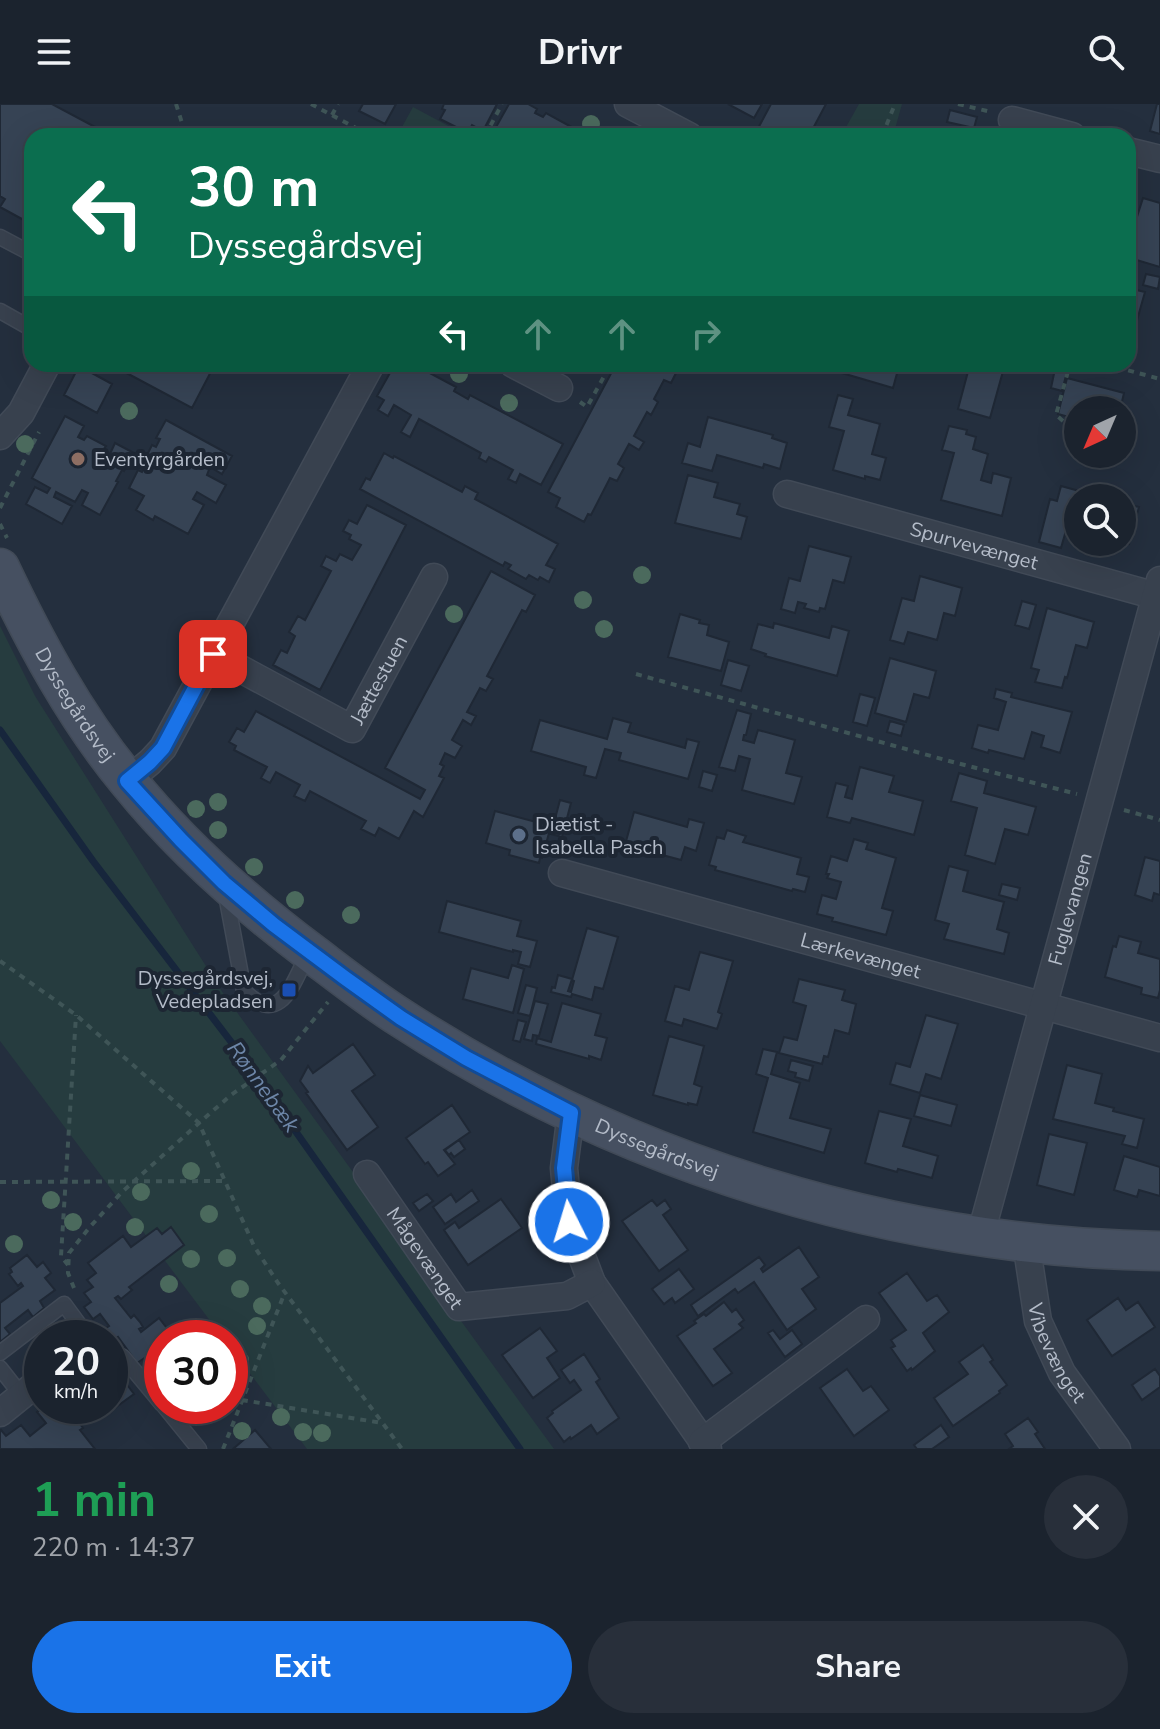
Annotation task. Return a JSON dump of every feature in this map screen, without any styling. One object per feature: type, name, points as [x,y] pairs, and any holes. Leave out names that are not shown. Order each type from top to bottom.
[{"type":"street","points":[[628,104],[674,128]]},
{"type":"street","points":[[1012,120],[1042,128]]},
{"type":"street","points":[[1136,153],[1160,159]]},
{"type":"street","points":[[0,436],[21,413],[43,372]]},
{"type":"street","points":[[127,781],[163,748],[367,372]]},
{"type":"street","points":[[528,372],[559,388]]},
{"type":"street","name":"Spurvevænget","points":[[787,494],[1159,591]]},
{"type":"street","name":"Dyssegårdsvej","points":[[6,558],[30,631],[80,715],[127,781],[181,840],[224,883],[309,952],[401,1018],[466,1058],[571,1113],[669,1155],[763,1188],[864,1214],[980,1237],[1108,1250],[1160,1251]]},
{"type":"street","name":"Jættestuen","points":[[213,654],[352,729],[434,577]]},
{"type":"street","name":"Fuglevangen","points":[[980,1237],[1159,591]]},
{"type":"street","name":"Lærkevænget","points":[[562,873],[1160,1038]]},
{"type":"street","points":[[571,1113],[564,1168],[569,1222],[592,1283],[705,1445],[866,1319]]},
{"type":"street","name":"Mågevænget","points":[[367,1174],[459,1307],[567,1296],[592,1283]]},
{"type":"street","name":"Vibevænget","points":[[1026,1242],[1038,1321],[1062,1373],[1117,1449]]},
{"type":"street","points":[[0,1413],[24,1394]]},
{"type":"lane","points":[[0,237],[24,250]]},
{"type":"lane","points":[[0,311],[24,324]]},
{"type":"lane","points":[[224,883],[244,991],[255,1002],[271,1005],[284,999],[309,952]]},
{"type":"lane","points":[[43,1320],[64,1304],[76,1320]]},
{"type":"lane","points":[[0,1353],[24,1335]]},
{"type":"lane","points":[[128,1363],[144,1382]]},
{"type":"lane","points":[[0,1368],[24,1382]]},
{"type":"lane","points":[[179,1424],[199,1449]]},
{"type":"path","points":[[176,104],[182,123],[180,128]]},
{"type":"path","points":[[311,104],[356,128]]},
{"type":"path","points":[[332,115],[338,104]]},
{"type":"path","points":[[489,128],[502,104]]},
{"type":"path","points":[[885,128],[895,104]]},
{"type":"path","points":[[958,104],[1012,120]]},
{"type":"path","points":[[559,388],[587,407],[607,372]]},
{"type":"path","points":[[1063,421],[1056,415],[1068,372]]},
{"type":"path","points":[[1134,372],[1160,379]]},
{"type":"path","points":[[0,524],[6,558]]},
{"type":"path","points":[[636,674],[1160,820]]},
{"type":"path","points":[[0,961],[76,1015],[199,1123],[254,1246],[402,1449]]},
{"type":"path","points":[[77,1299],[68,1273],[69,1253],[89,1228],[135,1180],[231,1095],[281,1060],[335,994]]},
{"type":"path","points":[[68,1265],[61,1256],[76,1015]]},
{"type":"path","points":[[0,1182],[225,1181]]},
{"type":"path","points":[[248,1385],[285,1292]]},
{"type":"path","points":[[248,1401],[382,1423]]},
{"type":"path","points":[[223,1449],[233,1424]]},
{"type":"green space","points":[[859,104],[902,104],[895,128],[846,128]]},
{"type":"green space","points":[[413,107],[452,128],[401,128]]},
{"type":"green space","points":[[0,626],[35,696],[223,993],[554,1449],[307,1449],[248,1371],[248,1320],[209,1320],[0,1041]]},
{"type":"building","points":[[0,104],[52,104],[97,128],[24,128],[24,220],[0,207],[5,199],[0,196]]},
{"type":"building","points":[[363,104],[396,104],[385,124],[359,111]]},
{"type":"building","points":[[444,104],[497,104],[485,128],[472,125],[470,128],[458,128],[440,119],[445,110],[442,109]]},
{"type":"building","points":[[509,104],[528,104],[537,109],[535,113],[543,117],[546,113],[573,128],[496,128]]},
{"type":"building","points":[[728,104],[762,104],[754,118]]},
{"type":"building","points":[[771,104],[826,104],[813,128],[758,128]]},
{"type":"building","points":[[1157,104],[1160,104],[1160,134],[1150,131]]},
{"type":"building","points":[[950,110],[977,117],[974,128],[947,122]]},
{"type":"building","points":[[1143,198],[1160,203],[1160,267],[1136,260],[1136,220]]},
{"type":"building","points":[[1146,274],[1160,277],[1158,289],[1143,285]]},
{"type":"building","points":[[1136,290],[1145,292],[1136,324]]},
{"type":"building","points":[[76,372],[90,372],[112,384],[97,413],[64,395]]},
{"type":"building","points":[[125,372],[211,372],[192,408]]},
{"type":"building","points":[[390,372],[428,372],[456,387],[454,391],[468,399],[470,395],[563,444],[541,485],[520,474],[516,483],[508,479],[513,470],[489,457],[486,462],[479,458],[481,453],[419,419],[410,437],[401,432],[411,415],[394,405],[388,416],[378,410],[384,400],[377,396]]},
{"type":"building","points":[[612,372],[676,372],[671,383],[664,380],[654,399],[658,402],[651,415],[647,412],[634,436],[644,442],[639,450],[629,444],[618,464],[624,468],[617,481],[610,478],[591,515],[588,514],[584,522],[556,507],[560,498],[548,492]]},
{"type":"building","points":[[842,372],[897,372],[893,388]]},
{"type":"building","points":[[968,372],[1003,372],[990,418],[958,409]]},
{"type":"building","points":[[1054,372],[1067,372],[1062,391],[1051,388]]},
{"type":"building","points":[[1067,378],[1124,393],[1123,396],[1064,396],[1064,416],[1058,414]]},
{"type":"building","points":[[838,395],[853,399],[848,415],[880,424],[872,454],[886,458],[880,480],[833,470],[844,431],[829,427]]},
{"type":"building","points":[[65,416],[84,426],[78,437],[84,440],[87,436],[106,446],[103,450],[110,454],[115,443],[134,453],[100,515],[82,505],[88,493],[82,490],[75,502],[56,492],[54,497],[72,506],[62,524],[26,504],[35,487],[47,493],[50,488],[32,478]]},
{"type":"building","points":[[708,417],[773,435],[772,438],[787,443],[780,469],[764,464],[763,468],[717,455],[712,471],[682,463],[688,443],[700,447]]},
{"type":"building","points":[[166,420],[232,456],[222,474],[210,467],[207,475],[226,485],[216,503],[197,492],[193,499],[204,505],[188,534],[155,516],[153,520],[136,510],[144,496],[129,488],[138,470],[142,472],[146,465],[143,463],[152,445],[156,447],[160,439],[156,438]]},
{"type":"building","points":[[949,426],[967,430],[966,434],[976,437],[973,449],[988,454],[981,480],[991,483],[993,473],[1011,478],[1002,516],[941,500],[954,453],[942,450]]},
{"type":"building","points":[[384,453],[462,492],[465,486],[478,493],[475,499],[558,544],[546,565],[555,569],[549,582],[529,575],[526,579],[508,569],[511,565],[505,562],[503,566],[360,489],[366,478],[370,480]]},
{"type":"building","points":[[688,475],[718,483],[714,497],[740,504],[737,514],[747,517],[741,539],[675,523]]},
{"type":"building","points":[[1061,486],[1064,487],[1064,538],[1061,548],[1039,542],[1050,499],[1057,501]]},
{"type":"building","points":[[367,505],[406,525],[320,690],[273,665],[281,650],[287,653],[295,636],[289,632],[298,616],[305,620],[331,571],[321,566],[326,556],[336,561],[340,554],[352,560],[361,545],[349,539],[351,535],[343,531],[349,520],[357,524]]},
{"type":"building","points":[[809,546],[851,557],[844,583],[833,580],[825,609],[820,608],[819,612],[804,608],[806,604],[798,602],[795,613],[781,609],[789,578],[800,581]]},
{"type":"building","points":[[491,571],[535,595],[526,612],[522,610],[487,676],[493,679],[486,691],[480,688],[467,712],[476,716],[471,725],[463,720],[452,740],[462,746],[455,758],[445,753],[439,776],[444,778],[423,817],[414,811],[399,839],[379,828],[375,836],[361,829],[366,821],[310,791],[305,801],[294,796],[300,785],[276,772],[270,783],[261,778],[267,767],[234,750],[236,746],[229,742],[237,728],[244,732],[256,711],[420,799],[425,790],[385,768]]},
{"type":"building","points":[[920,576],[962,588],[955,616],[944,613],[937,640],[908,632],[904,644],[890,640],[902,598],[914,601]]},
{"type":"building","points":[[1022,601],[1036,605],[1029,629],[1015,625]]},
{"type":"building","points":[[1047,608],[1094,622],[1087,648],[1076,645],[1062,688],[1035,682],[1039,670],[1031,668]]},
{"type":"building","points":[[680,614],[709,625],[707,635],[729,642],[721,671],[668,657]]},
{"type":"building","points":[[774,623],[829,638],[832,626],[849,631],[837,676],[765,656],[751,649],[758,624],[773,628]]},
{"type":"building","points":[[890,658],[936,671],[929,698],[914,694],[906,722],[875,713]]},
{"type":"building","points":[[728,660],[749,666],[741,691],[721,685]]},
{"type":"building","points":[[996,689],[1012,693],[1011,697],[1072,712],[1060,753],[1041,747],[1044,736],[1032,732],[1024,759],[972,748],[978,725],[998,730],[1006,702],[994,698]]},
{"type":"building","points":[[860,694],[875,698],[867,726],[853,722]]},
{"type":"building","points":[[737,710],[751,714],[743,740],[754,743],[758,730],[795,740],[786,773],[802,777],[794,804],[742,790],[750,759],[739,756],[735,771],[719,767]]},
{"type":"building","points":[[613,718],[631,723],[628,732],[685,748],[687,739],[699,742],[688,779],[619,760],[621,753],[605,749],[596,778],[584,775],[586,767],[531,751],[540,720],[607,739]]},
{"type":"building","points":[[890,721],[904,725],[901,736],[887,732]]},
{"type":"building","points":[[860,767],[894,776],[889,792],[923,801],[914,835],[852,818],[850,823],[827,817],[836,783],[848,786],[845,797],[852,799]]},
{"type":"building","points":[[703,771],[717,775],[712,791],[699,787]]},
{"type":"building","points":[[959,773],[987,781],[984,793],[1036,807],[1028,835],[1005,829],[995,864],[965,855],[977,808],[951,801]]},
{"type":"building","points":[[560,800],[571,803],[562,837],[551,834]]},
{"type":"building","name":"Diætist - Isabella Pasch","points":[[495,811],[551,826],[539,863],[509,855],[510,850],[486,843]]},
{"type":"building","points":[[634,812],[687,827],[689,819],[704,823],[696,851],[685,847],[681,860],[625,845]]},
{"type":"building","points":[[727,830],[746,836],[743,842],[801,858],[797,874],[809,877],[805,892],[715,870],[716,867],[709,865],[717,837],[724,839]]},
{"type":"building","points":[[854,839],[868,843],[866,849],[896,858],[882,908],[893,911],[886,935],[817,914],[822,895],[836,899],[841,882],[827,878],[831,856],[847,861]]},
{"type":"building","points":[[1145,857],[1160,861],[1160,895],[1154,893],[1152,901],[1135,895]]},
{"type":"building","points":[[949,866],[968,871],[963,891],[1004,902],[997,929],[1009,933],[1004,954],[944,939],[949,924],[935,920]]},
{"type":"building","points":[[1002,884],[1020,888],[1017,900],[999,895]]},
{"type":"building","points":[[447,901],[521,921],[517,936],[537,941],[530,967],[518,964],[521,952],[439,932]]},
{"type":"building","points":[[587,928],[618,937],[603,989],[595,987],[592,1000],[551,992],[558,975],[572,979],[568,991],[571,992]]},
{"type":"building","points":[[1119,936],[1141,942],[1138,953],[1160,959],[1158,998],[1141,994],[1142,988],[1105,977],[1113,946],[1116,947]]},
{"type":"building","points":[[700,952],[733,961],[718,1012],[722,1014],[717,1029],[684,1019],[682,1026],[665,1021],[675,986],[689,990]]},
{"type":"building","points":[[512,965],[524,969],[513,1013],[463,999],[471,968],[508,978]]},
{"type":"building","points":[[799,979],[845,990],[842,1000],[856,1004],[849,1034],[835,1030],[828,1057],[824,1056],[822,1064],[779,1053],[784,1037],[797,1040],[806,1006],[793,1002]]},
{"type":"building","points":[[526,985],[537,988],[530,1016],[518,1013]]},
{"type":"building","points":[[535,1001],[548,1004],[539,1036],[533,1035],[532,1041],[524,1039]]},
{"type":"building","points":[[562,1003],[601,1014],[595,1035],[607,1038],[601,1060],[536,1044],[537,1038],[551,1042]]},
{"type":"building","points":[[926,1015],[958,1024],[941,1079],[926,1074],[920,1093],[890,1084],[896,1063],[910,1067]]},
{"type":"building","points":[[518,1020],[526,1022],[520,1042],[513,1040]]},
{"type":"building","points":[[669,1036],[704,1046],[694,1084],[702,1087],[697,1105],[653,1095]]},
{"type":"building","points":[[353,1044],[375,1075],[352,1091],[378,1127],[347,1150],[300,1081],[308,1066],[313,1073]]},
{"type":"building","points":[[763,1049],[777,1052],[771,1074],[800,1083],[790,1118],[831,1129],[824,1153],[753,1132],[768,1078],[756,1074]]},
{"type":"building","points":[[791,1060],[813,1066],[809,1081],[795,1077],[796,1073],[788,1071]]},
{"type":"building","points":[[1067,1065],[1102,1074],[1095,1103],[1144,1119],[1137,1148],[1122,1144],[1125,1136],[1053,1119]]},
{"type":"building","points":[[920,1095],[957,1105],[951,1126],[914,1116]]},
{"type":"building","points":[[452,1105],[470,1132],[444,1150],[455,1164],[438,1176],[406,1138]]},
{"type":"building","points":[[879,1111],[911,1119],[903,1146],[938,1156],[932,1178],[865,1163]]},
{"type":"building","points":[[1049,1134],[1087,1143],[1074,1195],[1037,1185]]},
{"type":"building","points":[[459,1140],[465,1149],[454,1157],[451,1153],[449,1155],[445,1150]]},
{"type":"building","points":[[1124,1156],[1160,1167],[1160,1196],[1139,1190],[1137,1197],[1114,1190]]},
{"type":"building","points":[[472,1190],[479,1201],[445,1224],[433,1207],[451,1194],[456,1202]]},
{"type":"building","points":[[427,1194],[433,1201],[419,1211],[413,1203]]},
{"type":"building","points":[[501,1199],[522,1228],[468,1265],[444,1230],[455,1222],[459,1228]]},
{"type":"building","points":[[652,1200],[657,1206],[665,1200],[671,1209],[663,1215],[688,1250],[659,1271],[622,1221]]},
{"type":"building","points":[[171,1227],[184,1245],[129,1287],[132,1290],[121,1299],[118,1296],[115,1298],[131,1318],[134,1315],[140,1322],[143,1327],[139,1329],[141,1332],[144,1330],[144,1358],[137,1363],[128,1351],[128,1320],[104,1320],[100,1314],[93,1319],[84,1307],[91,1302],[84,1293],[93,1287],[87,1280],[96,1273],[88,1263],[123,1236],[131,1247],[157,1228],[162,1234]]},
{"type":"building","points":[[799,1247],[819,1277],[802,1289],[816,1309],[787,1330],[754,1282],[738,1293],[735,1289],[698,1316],[691,1305],[759,1257],[765,1265],[761,1269],[763,1272]]},
{"type":"building","points":[[27,1255],[37,1267],[43,1262],[51,1273],[45,1278],[55,1290],[40,1301],[44,1308],[33,1317],[28,1310],[5,1328],[10,1334],[0,1342],[0,1303],[23,1286],[21,1283],[18,1286],[9,1274],[12,1272],[10,1268]]},
{"type":"building","points":[[679,1269],[694,1289],[675,1303],[672,1298],[664,1304],[652,1289]]},
{"type":"building","points":[[907,1273],[927,1301],[937,1295],[949,1312],[923,1333],[935,1351],[907,1371],[891,1348],[895,1346],[891,1340],[906,1330],[879,1293]]},
{"type":"building","points":[[1118,1298],[1126,1310],[1138,1302],[1155,1327],[1112,1356],[1087,1320]]},
{"type":"building","points":[[724,1302],[732,1312],[736,1309],[744,1320],[739,1324],[743,1328],[714,1349],[732,1373],[713,1386],[677,1336]]},
{"type":"building","points":[[540,1328],[557,1351],[547,1358],[560,1378],[533,1398],[502,1355]]},
{"type":"building","points":[[773,1330],[780,1339],[792,1330],[802,1344],[785,1357],[768,1333]]},
{"type":"building","points":[[983,1345],[993,1360],[990,1362],[1007,1385],[953,1426],[934,1398],[968,1374],[959,1362]]},
{"type":"building","points":[[584,1354],[600,1379],[596,1382],[619,1418],[597,1434],[591,1425],[564,1442],[547,1418],[581,1390],[574,1380],[570,1383],[561,1370]]},
{"type":"building","points":[[847,1369],[863,1391],[871,1386],[889,1410],[854,1436],[820,1388]]},
{"type":"building","points":[[1155,1369],[1160,1376],[1160,1387],[1142,1400],[1132,1385]]},
{"type":"building","points":[[1028,1418],[1045,1449],[1009,1449],[1013,1446],[1005,1434]]},
{"type":"building","points":[[45,1424],[80,1424],[83,1428],[80,1430],[95,1449],[0,1449],[1,1430],[6,1436],[21,1425],[30,1436]]},
{"type":"building","points":[[941,1425],[949,1437],[932,1449],[917,1449],[914,1445]]},
{"type":"building","points":[[255,1430],[271,1449],[233,1449]]},
{"type":"waterway","name":"Rønnebæk","points":[[0,730],[93,861],[248,1064],[520,1449]]},
{"type":"place","name":"Eventyrgården","points":[[78,459]]},
{"type":"place","name":"Diætist - Isabella Pasch","points":[[519,835]]},
{"type":"place","name":"Dyssegårdsvej, Vedepladsen","points":[[289,990]]},
{"type":"route","points":[[213,654],[163,748],[127,781],[224,883],[274,925],[401,1018],[466,1058],[571,1113],[564,1168],[569,1222]]}]
